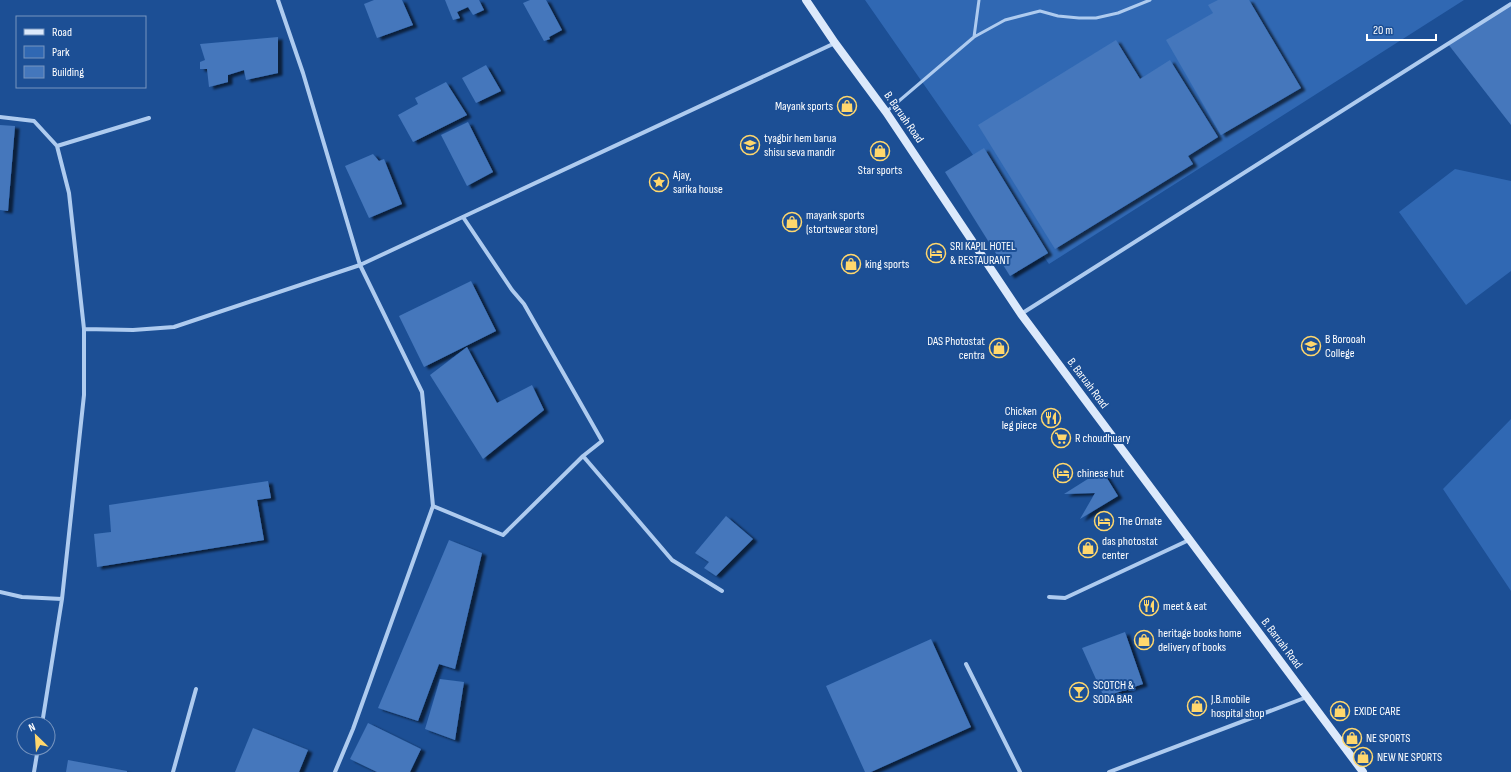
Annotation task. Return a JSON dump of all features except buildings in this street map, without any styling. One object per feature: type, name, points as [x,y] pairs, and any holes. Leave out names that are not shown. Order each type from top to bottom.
[{"type":"main road","name":"B. Baruah Road","points":[[806,0],[835,43],[886,112],[1021,314],[1363,772]]},
{"type":"street","points":[[278,0],[303,73],[360,265],[422,392],[433,506],[353,729],[335,772]]},
{"type":"street","points":[[1021,314],[1511,4]]},
{"type":"street","points":[[84,329],[132,330],[174,326],[360,265],[835,43]]},
{"type":"street","points":[[0,117],[34,121],[57,146],[70,193],[84,329],[84,395],[62,599],[43,716]]},
{"type":"street","points":[[57,146],[149,118]]},
{"type":"street","points":[[433,506],[503,536],[582,456],[602,441],[524,304],[512,290],[463,217]]},
{"type":"street","points":[[582,456],[672,560],[722,591]]},
{"type":"street","points":[[1049,597],[1065,598],[1190,540]]},
{"type":"street","points":[[0,592],[22,597],[62,599]]},
{"type":"street","points":[[966,664],[1020,772]]},
{"type":"street","points":[[173,772],[196,689]]},
{"type":"street","points":[[1109,772],[1307,697]]},
{"type":"street","points":[[34,772],[37,756]]},
{"type":"lane","points":[[974,37],[979,0]]},
{"type":"lane","points":[[886,112],[974,37],[1005,20],[1040,11],[1058,16],[1096,18],[1118,13],[1150,0]]},
{"type":"green space","points":[[865,0],[1464,0],[1049,264]]},
{"type":"green space","points":[[1455,169],[1511,181],[1511,271],[1466,305],[1399,212]]},
{"type":"green space","points":[[1511,419],[1511,591],[1443,489]]},
{"type":"place","name":"Mayank sports","points":[[847,106]]},
{"type":"place","name":"tyagbir hem barua shisu seva mandir","points":[[750,145]]},
{"type":"place","name":"Star sports","points":[[880,151]]},
{"type":"place","name":"Ajay, sarika house","points":[[659,182]]},
{"type":"place","name":"mayank sports (stortswear store)","points":[[792,222]]},
{"type":"place","name":"SRI KAPIL HOTEL & RESTAURANT","points":[[936,253]]},
{"type":"place","name":"king sports","points":[[851,264]]},
{"type":"place","name":"B Borooah College","points":[[1311,346]]},
{"type":"place","name":"DAS Photostat centra","points":[[999,348]]},
{"type":"place","name":"Chicken leg piece","points":[[1051,418]]},
{"type":"place","name":"R choudhuary","points":[[1061,438]]},
{"type":"place","name":"chinese hut","points":[[1063,473]]},
{"type":"place","name":"The Ornate","points":[[1104,521]]},
{"type":"place","name":"das photostat center","points":[[1088,548]]},
{"type":"place","name":"meet & eat","points":[[1149,606]]},
{"type":"place","name":"heritage books home delivery of books","points":[[1144,640]]},
{"type":"place","name":"SCOTCH & SODA BAR","points":[[1079,692]]},
{"type":"place","name":"J.B.mobile hospital shop","points":[[1197,706]]},
{"type":"place","name":"EXIDE CARE","points":[[1340,711]]},
{"type":"place","name":"NE SPORTS","points":[[1352,738]]},
{"type":"place","name":"NEW NE SPORTS","points":[[1363,757]]}]
